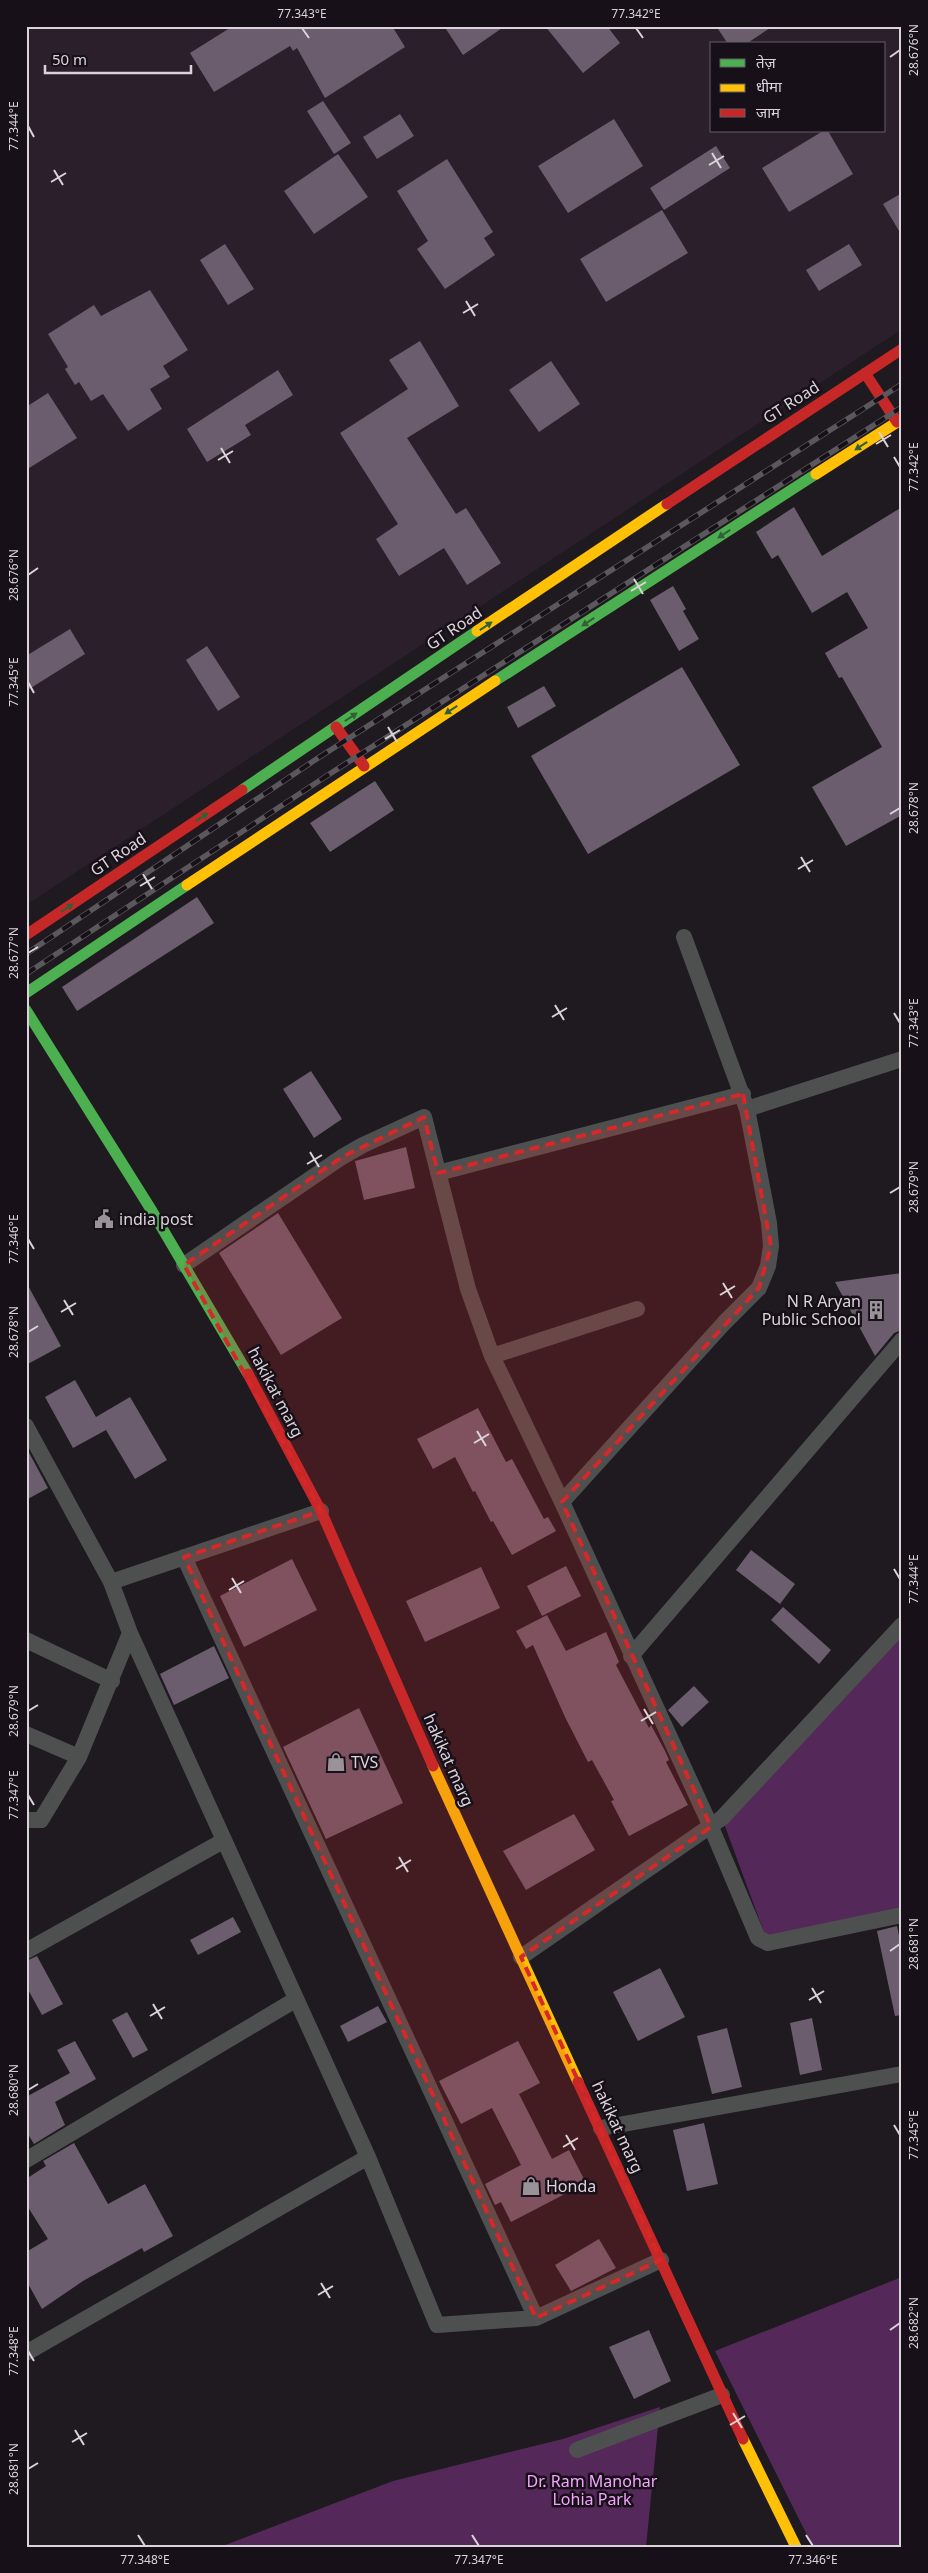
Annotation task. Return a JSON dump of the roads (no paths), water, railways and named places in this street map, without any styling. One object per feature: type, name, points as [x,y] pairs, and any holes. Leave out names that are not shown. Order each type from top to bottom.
[{"type":"main road","name":"GT Road","points":[[26,935],[696,484],[902,349]]},
{"type":"main road","points":[[26,993],[364,766],[899,421],[865,373]]},
{"type":"main road","points":[[336,727],[364,766]]},
{"type":"main road","name":"hakikat marg","points":[[26,1010],[235,1350],[321,1511],[436,1772],[722,2395],[796,2547]]},
{"type":"street","points":[[562,1502],[759,1288],[768,1266],[771,1246],[769,1222],[745,1102],[684,936]]},
{"type":"street","points":[[438,1173],[745,1102],[902,1060]]},
{"type":"street","points":[[184,1265],[342,1157],[363,1145],[424,1118],[468,1289],[492,1356],[562,1502],[711,1827],[758,1938],[768,1944],[902,1915]]},
{"type":"street","points":[[492,1356],[637,1309]]},
{"type":"street","points":[[631,1656],[902,1340]]},
{"type":"street","points":[[26,1426],[111,1582],[130,1633],[295,2000],[368,2157],[438,2324],[536,2318],[661,2260]]},
{"type":"street","points":[[111,1582],[321,1511]]},
{"type":"street","points":[[184,1558],[536,2318]]},
{"type":"street","points":[[521,1957],[722,1818],[902,1625]]},
{"type":"street","points":[[26,1820],[42,1820],[79,1757],[112,1681],[130,1633]]},
{"type":"street","points":[[26,1640],[112,1681]]},
{"type":"street","points":[[26,1734],[79,1757]]},
{"type":"street","points":[[26,1951],[223,1841]]},
{"type":"street","points":[[26,2160],[295,2000]]},
{"type":"street","points":[[601,2128],[902,2074]]},
{"type":"street","points":[[26,2353],[368,2157]]},
{"type":"street","points":[[577,2450],[722,2395]]},
{"type":"railway","points":[[26,954],[318,758],[902,384]]},
{"type":"railway","points":[[26,974],[328,775],[902,407]]},
{"type":"place","name":"india post","points":[[104,1219]]},
{"type":"place","name":"N R Aryan Public School","points":[[876,1310]]},
{"type":"place","name":"TVS","points":[[336,1762]]},
{"type":"place","name":"Honda","points":[[531,2186]]},
{"type":"park label","name":"Dr. Ram Manohar Lohia Park","points":[[592,2490]]}]
